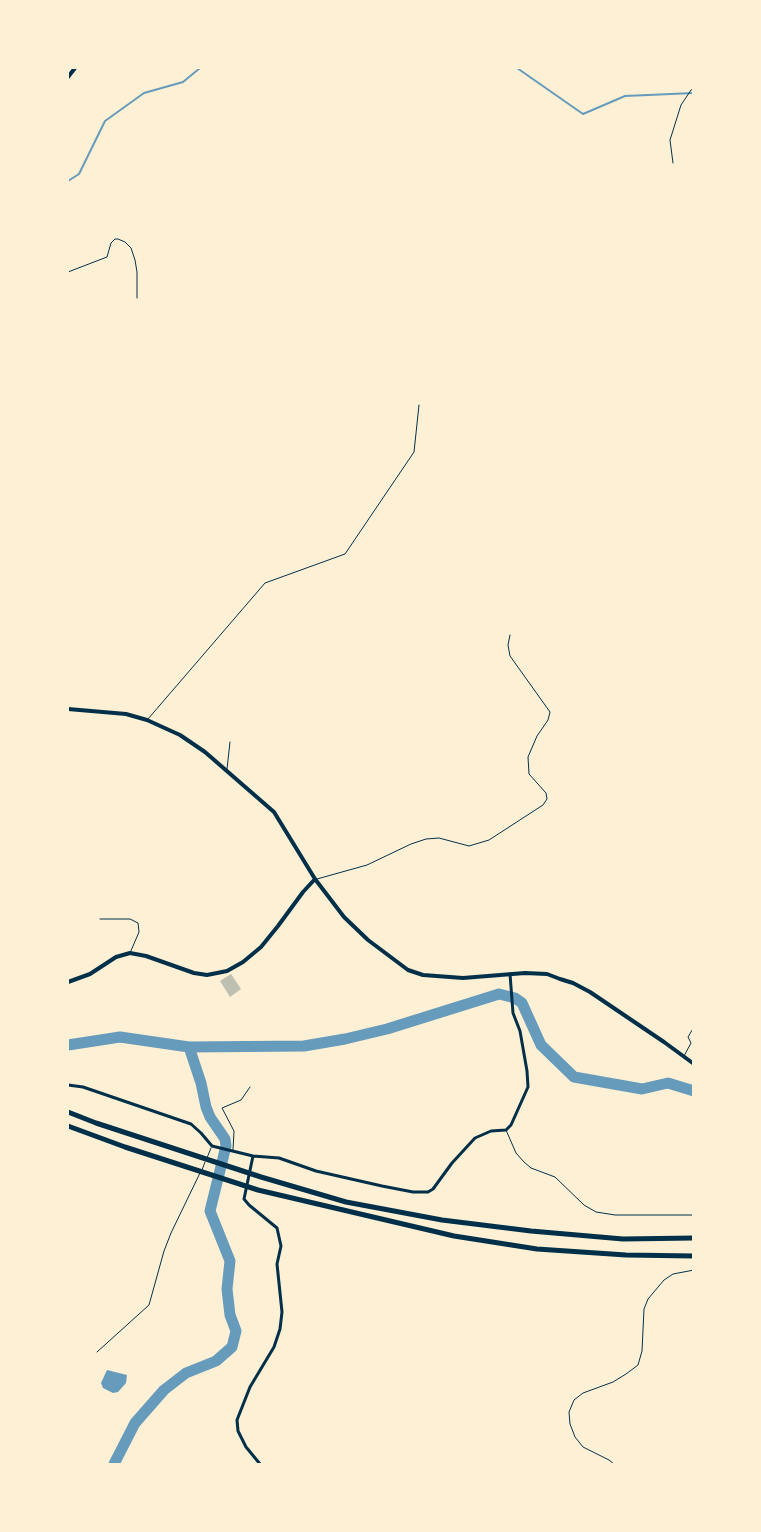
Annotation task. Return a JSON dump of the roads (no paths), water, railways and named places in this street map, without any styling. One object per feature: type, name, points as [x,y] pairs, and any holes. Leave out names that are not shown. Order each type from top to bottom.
[{"type":"highway","points":[[68,1112],[261,1177],[346,1202],[442,1220],[531,1232],[624,1239],[694,1238]]},
{"type":"highway","points":[[68,1126],[125,1147],[258,1190],[454,1236],[538,1249],[626,1255],[694,1256]]},
{"type":"street","points":[[68,77],[75,68]]},
{"type":"street","points":[[68,709],[126,714],[168,728],[193,743],[274,812],[315,879],[335,906],[355,929],[408,970],[423,975],[463,978],[524,973],[547,974],[581,986],[694,1064]]},
{"type":"street","points":[[68,982],[90,974],[116,957],[130,954],[146,956],[194,973],[208,975],[227,971],[243,962],[261,947],[315,879]]},
{"type":"street","points":[[68,1085],[83,1088],[191,1124],[212,1146],[253,1156],[278,1158],[316,1171],[382,1186],[424,1193],[433,1189],[452,1162],[474,1138],[491,1130],[506,1130],[511,1125],[528,1087],[520,1031],[513,1013],[510,974]]},
{"type":"street","points":[[253,1156],[244,1200],[277,1228],[281,1246],[277,1264],[281,1295],[280,1329],[274,1347],[250,1386],[237,1420],[238,1431],[246,1447],[260,1464]]},
{"type":"lane","points":[[673,163],[670,140],[681,105],[692,89]]},
{"type":"lane","points":[[68,272],[107,257],[111,243],[118,239],[125,242],[131,248],[135,260],[137,298]]},
{"type":"lane","points":[[147,720],[264,582],[345,554],[414,452],[419,405]]},
{"type":"lane","points":[[315,879],[368,865],[411,844],[426,839],[439,838],[468,846],[489,840],[543,805],[547,799],[546,793],[529,774],[528,757],[536,736],[548,720],[550,712],[510,656],[508,645],[510,635]]},
{"type":"lane","points":[[227,770],[230,742]]},
{"type":"lane","points":[[100,919],[130,919],[138,923],[138,932],[130,954]]},
{"type":"lane","points":[[683,1057],[691,1043],[688,1037],[694,1027]]},
{"type":"lane","points":[[233,1150],[234,1131],[222,1108],[241,1100],[250,1087]]},
{"type":"lane","points":[[506,1130],[516,1153],[524,1162],[531,1168],[555,1177],[584,1205],[596,1212],[615,1215],[694,1215]]},
{"type":"lane","points":[[97,1352],[149,1305],[170,1233],[195,1186],[212,1146]]},
{"type":"lane","points":[[614,1464],[583,1447],[575,1437],[570,1424],[569,1412],[574,1400],[583,1393],[613,1382],[638,1365],[642,1351],[644,1309],[648,1299],[664,1280],[673,1274],[694,1270]]},
{"type":"water","points":[[107,1370],[127,1375],[126,1383],[118,1392],[113,1393],[103,1388],[101,1383]]},
{"type":"waterway","points":[[68,181],[79,174],[105,121],[144,93],[183,82],[200,68]]},
{"type":"waterway","points":[[517,68],[583,114],[625,96],[694,93]]},
{"type":"waterway","points":[[68,1045],[120,1037],[189,1047],[304,1046],[387,1029],[499,994],[515,998],[522,1003],[541,1045],[574,1077],[642,1089],[668,1083],[694,1091]]},
{"type":"waterway","points":[[114,1464],[135,1423],[164,1390],[186,1373],[216,1361],[232,1347],[236,1331],[230,1315],[227,1289],[230,1261],[210,1211],[226,1146],[225,1139],[210,1117],[206,1107],[201,1083],[189,1047]]}]
